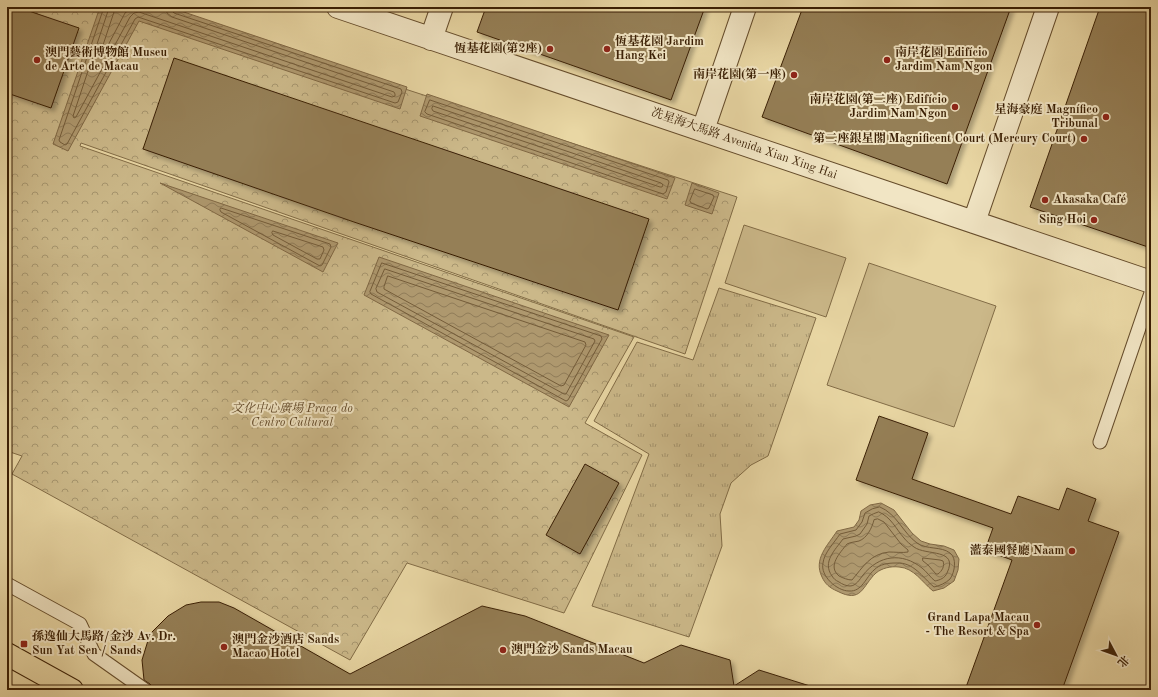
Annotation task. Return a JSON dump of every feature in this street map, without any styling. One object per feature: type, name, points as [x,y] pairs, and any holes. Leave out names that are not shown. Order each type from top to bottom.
[{"type":"main road","points":[[7,654],[72,690]]},
{"type":"street","name":"冼星海大馬路 Avenida Xian Xing Hai","points":[[338,7],[1151,282]]},
{"type":"street","points":[[431,39],[442,7]]},
{"type":"street","points":[[703,130],[745,7]]},
{"type":"street","points":[[974,222],[1048,7]]},
{"type":"lane","points":[[1100,442],[1151,293]]},
{"type":"lane","points":[[7,584],[80,624],[94,654],[145,690]]},
{"type":"green space","name":"文化中心廣場 Praça do Centro Cultural","points":[[7,7],[153,7],[737,197],[685,354],[81,143],[80,146],[634,337],[585,423],[642,455],[564,613],[407,563],[350,660],[12,474],[22,456],[7,451]]},
{"type":"green space","points":[[744,225],[846,258],[826,317],[725,283]]},
{"type":"green space","points":[[869,263],[996,306],[954,427],[827,385]]},
{"type":"green space","points":[[719,288],[816,318],[768,456],[751,465],[731,483],[720,514],[722,546],[689,637],[592,606],[649,454],[594,421],[637,342],[693,360]]},
{"type":"water","points":[[100,7],[169,7],[407,87],[400,109],[139,21],[68,151],[53,144]]},
{"type":"water","points":[[427,94],[675,178],[667,199],[420,116]]},
{"type":"water","points":[[160,183],[338,243],[323,272]]},
{"type":"water","points":[[692,183],[719,193],[712,214],[685,205]]},
{"type":"water","points":[[379,257],[609,335],[569,407],[364,295]]},
{"type":"water","points":[[881,503],[894,510],[912,533],[921,541],[944,546],[954,550],[959,559],[958,570],[954,581],[944,588],[933,591],[918,576],[909,570],[893,567],[878,571],[861,592],[852,596],[832,589],[826,584],[822,577],[819,564],[820,558],[826,547],[837,531],[854,527],[859,520],[861,511],[870,505]]},
{"type":"building","name":"澳門藝術博物館 Museu de Arte de Macau","points":[[7,7],[17,7],[79,28],[51,108],[7,93]]},
{"type":"building","name":"恆基花園 Jardim Hang Kei","points":[[486,7],[705,7],[671,100],[477,32]]},
{"type":"building","name":"南岸花園 Edifício Jardim Nam Ngon","points":[[803,7],[1011,7],[947,184],[762,117]]},
{"type":"building","name":"星海豪庭 Magnífico Tribunal","points":[[1100,7],[1151,7],[1151,248],[1030,207]]},
{"type":"building","points":[[174,58],[649,219],[618,310],[354,222],[143,149]]},
{"type":"building","name":"Grand Lapa Macau - The Resort & Spa","points":[[879,416],[928,433],[912,479],[1011,514],[1018,496],[1059,510],[1067,488],[1096,499],[1088,521],[1119,532],[1062,690],[965,690],[1012,560],[985,550],[993,528],[856,480]]},
{"type":"building","points":[[585,464],[619,483],[580,554],[546,535]]},
{"type":"building","name":"澳門金沙 Sands Macau","points":[[201,602],[219,602],[234,608],[350,674],[482,606],[525,616],[644,663],[681,645],[730,660],[734,686],[759,670],[810,686],[810,690],[153,690],[152,686],[144,680],[142,660],[150,634],[168,616],[186,605]]},
{"type":"place","name":"恆基花園(第2座)","points":[[550,49]]},
{"type":"place","name":"恆基花園 Jardim Hang Kei","points":[[607,49]]},
{"type":"place","name":"澳門藝術博物館 Museu de Arte de Macau","points":[[37,60]]},
{"type":"place","name":"南岸花園 Edifício Jardim Nam Ngon","points":[[887,60]]},
{"type":"place","name":"南岸花園(第一座)","points":[[794,75]]},
{"type":"place","name":"南岸花園(第二座) Edifício Jardim Nam Ngon","points":[[955,107]]},
{"type":"place","name":"星海豪庭 Magnífico Tribunal","points":[[1106,117]]},
{"type":"place","name":"第二座銀星閣 Magnificent Court (Mercury Court)","points":[[1084,139]]},
{"type":"place","name":"Akasaka Café","points":[[1045,200]]},
{"type":"place","name":"Sing Hoi","points":[[1094,220]]},
{"type":"place","name":"灆泰國餐廳 Naam","points":[[1072,551]]},
{"type":"place","name":"Grand Lapa Macau - The Resort & Spa","points":[[1037,625]]},
{"type":"place","name":"孫逸仙大馬路/金沙 Av. Dr. Sun Yat Sen / Sands","points":[[24,644]]},
{"type":"place","name":"澳門金沙酒店 Sands Macao Hotel","points":[[224,647]]},
{"type":"place","name":"澳門金沙 Sands Macau","points":[[503,650]]}]
